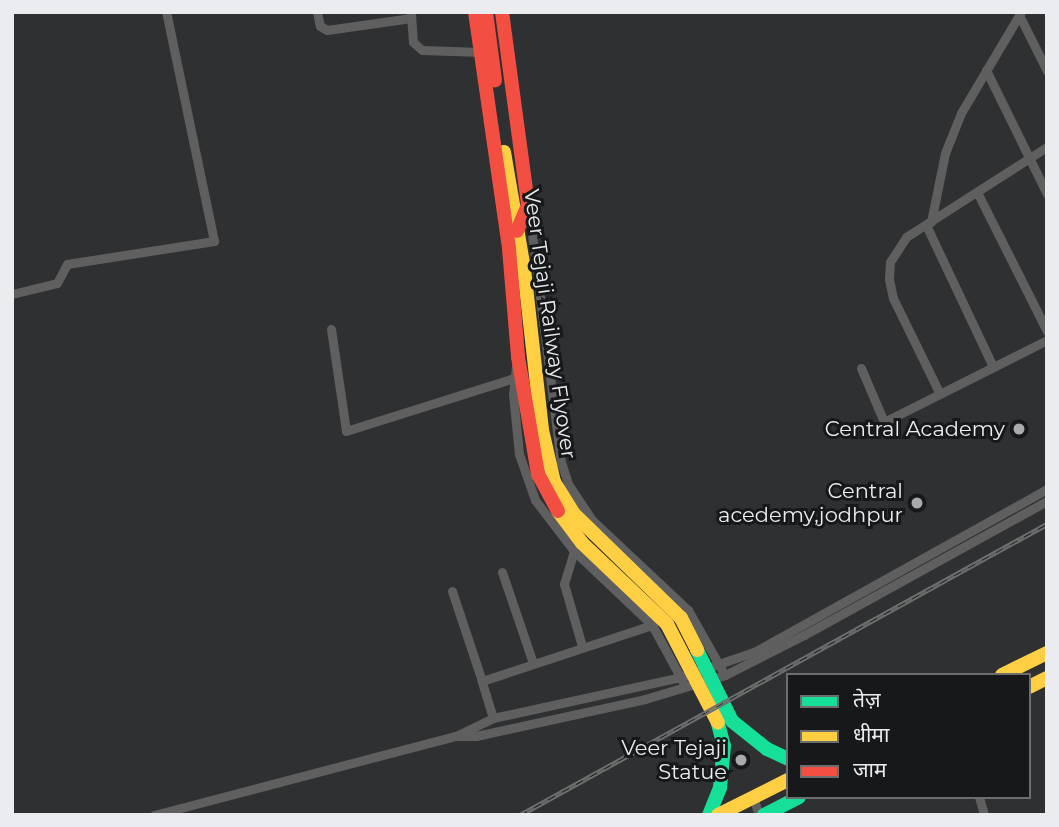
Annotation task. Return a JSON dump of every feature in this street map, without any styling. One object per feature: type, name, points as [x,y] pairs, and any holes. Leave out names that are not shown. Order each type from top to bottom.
[{"type":"main road","points":[[475,12],[509,249],[518,357],[538,474],[548,496],[582,542],[667,624],[683,651],[718,724],[724,746],[720,788],[709,815]]},
{"type":"main road","name":"Veer Tejaji Railway Flyover","points":[[486,12],[511,206],[524,269],[542,430],[554,482],[573,513],[681,618],[732,721],[766,750],[786,758]]},
{"type":"main road","points":[[502,12],[528,205],[509,249]]},
{"type":"main road","points":[[1006,673],[1047,653]]},
{"type":"main road","points":[[1024,673],[1047,662]]},
{"type":"main road","points":[[1031,686],[1047,678]]},
{"type":"main road","points":[[718,815],[786,781]]},
{"type":"main road","points":[[764,815],[795,799]]},
{"type":"street","points":[[12,294],[57,283],[66,264],[214,241],[166,12]]},
{"type":"street","points":[[317,12],[320,26],[327,30],[411,15],[414,43],[422,50],[481,52]]},
{"type":"street","points":[[993,367],[929,223],[945,153],[961,113],[1020,14]]},
{"type":"street","points":[[1020,14],[1047,71]]},
{"type":"street","points":[[986,69],[1047,194]]},
{"type":"street","points":[[940,394],[892,298],[890,262],[906,237],[1047,147]]},
{"type":"street","points":[[977,192],[1047,331]]},
{"type":"street","points":[[528,205],[561,462],[568,484],[592,520],[688,610],[723,670]]},
{"type":"street","points":[[331,329],[346,431],[514,378]]},
{"type":"street","points":[[861,368],[884,422],[1047,340]]},
{"type":"street","points":[[518,357],[514,378],[519,454],[525,477],[551,524],[574,551],[652,625],[686,688]]},
{"type":"street","points":[[455,736],[476,736],[536,724],[686,688],[804,635],[1047,489]]},
{"type":"street","points":[[972,536],[1047,501]]},
{"type":"street","points":[[574,551],[564,584],[582,646]]},
{"type":"street","points":[[502,572],[533,663]]},
{"type":"street","points":[[452,590],[493,718]]},
{"type":"street","points":[[482,681],[652,625]]},
{"type":"street","points":[[154,815],[455,736],[493,718],[723,670]]},
{"type":"street","points":[[753,797],[759,815]]},
{"type":"railway","points":[[520,815],[1047,524]]},
{"type":"traffic: fast","points":[[697,650],[732,721],[767,749],[786,758]]},
{"type":"traffic: fast","points":[[709,815],[720,788],[724,746],[718,723]]},
{"type":"traffic: fast","points":[[764,815],[795,799]]},
{"type":"traffic: slow","points":[[504,152],[524,269],[542,430],[554,482],[573,513],[681,618],[697,650]]},
{"type":"traffic: slow","points":[[558,511],[582,543],[667,624],[718,723]]},
{"type":"traffic: slow","points":[[1006,673],[1047,653]]},
{"type":"traffic: slow","points":[[1031,686],[1047,678]]},
{"type":"traffic: slow","points":[[718,815],[786,781]]},
{"type":"traffic: jam","points":[[475,12],[509,249],[518,357],[538,474],[558,511]]},
{"type":"traffic: jam","points":[[486,12],[495,80]]},
{"type":"traffic: jam","points":[[502,12],[528,205],[517,231]]},
{"type":"place","name":"Central Academy","points":[[1019,429]]},
{"type":"place","name":"Central acedemy,jodhpur","points":[[917,503]]},
{"type":"place","name":"Veer Tejaji Statue","points":[[741,760]]}]
